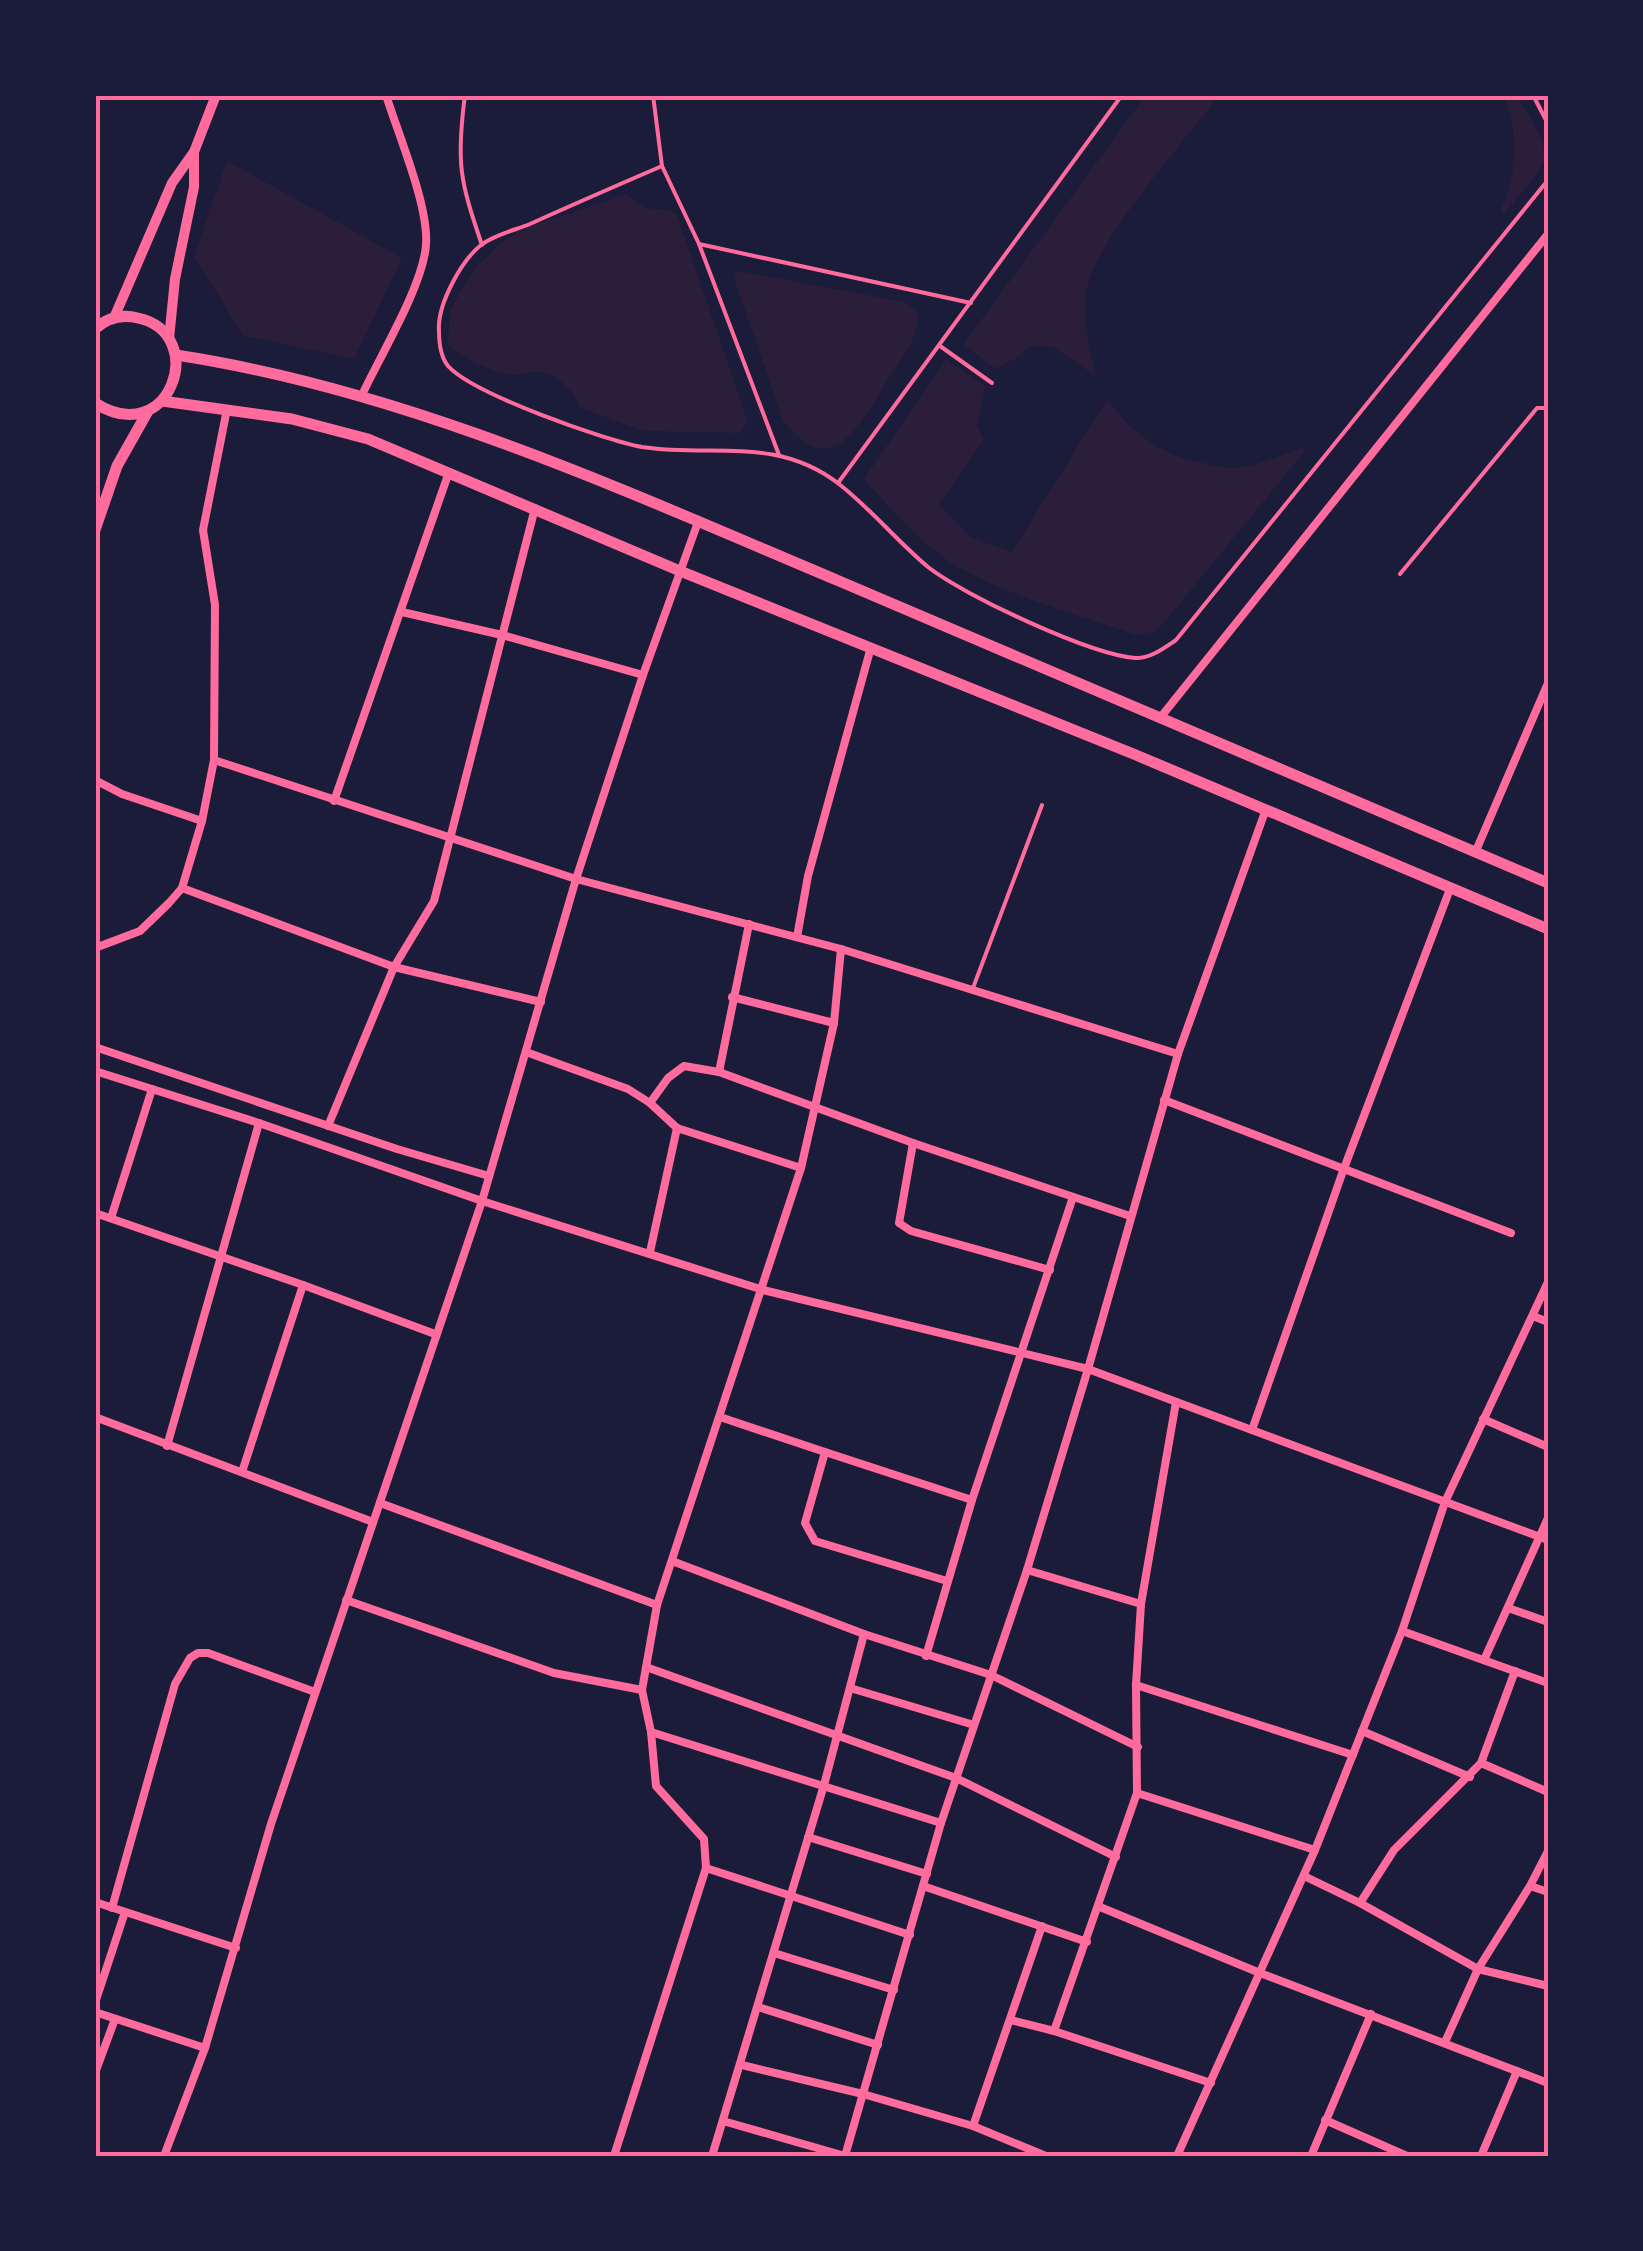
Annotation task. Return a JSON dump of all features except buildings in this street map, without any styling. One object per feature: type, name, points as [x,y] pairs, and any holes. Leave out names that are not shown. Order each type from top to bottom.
[{"type":"main road","points":[[95,530],[117,466],[148,411],[162,401],[177,372],[176,355],[158,327],[143,319],[101,323]]},
{"type":"main road","points":[[176,355],[257,369],[362,395],[522,452],[698,522],[1548,883]]},
{"type":"main road","points":[[162,401],[292,419],[368,439],[1548,929]]},
{"type":"main road","points":[[95,403],[121,415],[148,411]]},
{"type":"street","points":[[101,323],[172,182],[194,152],[216,95]]},
{"type":"street","points":[[362,395],[415,284],[426,247],[421,208],[386,95]]},
{"type":"street","points":[[169,339],[174,280],[194,187],[194,152]]},
{"type":"street","points":[[1160,718],[1548,234]]},
{"type":"street","points":[[95,948],[140,930],[182,888],[202,821],[214,760],[216,605],[203,530],[227,409]]},
{"type":"street","points":[[334,801],[448,472]]},
{"type":"street","points":[[328,1126],[394,968],[434,901],[535,508]]},
{"type":"street","points":[[164,2156],[206,2048],[270,1824],[482,1201],[576,879],[698,522]]},
{"type":"street","points":[[402,612],[502,634],[643,675]]},
{"type":"street","points":[[797,936],[808,876],[871,648]]},
{"type":"street","points":[[1475,853],[1548,682]]},
{"type":"street","points":[[214,760],[576,879],[797,936],[1178,1054]]},
{"type":"street","points":[[95,780],[122,794],[202,821]]},
{"type":"street","points":[[723,2121],[845,2156],[941,1823],[1027,1570],[1088,1369],[1178,1054],[1266,809]]},
{"type":"street","points":[[182,888],[394,968],[541,1002]]},
{"type":"street","points":[[1252,1430],[1450,888]]},
{"type":"street","points":[[718,1072],[749,924]]},
{"type":"street","points":[[614,2156],[706,1868],[704,1839],[656,1786],[642,1690],[657,1605],[801,1168],[834,1023],[841,949]]},
{"type":"street","points":[[732,997],[834,1023]]},
{"type":"street","points":[[95,1047],[489,1176]]},
{"type":"street","points":[[526,1052],[615,1084],[650,1103],[677,1128],[801,1168]]},
{"type":"street","points":[[650,1103],[668,1078],[684,1066],[718,1072],[1130,1216]]},
{"type":"street","points":[[95,1072],[763,1290],[1088,1369],[1543,1538]]},
{"type":"street","points":[[111,1218],[152,1090]]},
{"type":"street","points":[[1164,1100],[1511,1233]]},
{"type":"street","points":[[167,1446],[260,1123]]},
{"type":"street","points":[[650,1252],[677,1128]]},
{"type":"street","points":[[913,1143],[900,1223],[911,1231],[1050,1270]]},
{"type":"street","points":[[926,1656],[972,1500],[1073,1197]]},
{"type":"street","points":[[95,1213],[435,1334]]},
{"type":"street","points":[[1177,2156],[1315,1850],[1402,1630],[1445,1502],[1548,1282]]},
{"type":"street","points":[[242,1472],[303,1284]]},
{"type":"street","points":[[1533,1316],[1548,1322]]},
{"type":"street","points":[[1054,2031],[1138,1793],[1136,1685],[1141,1604],[1176,1402]]},
{"type":"street","points":[[95,1417],[374,1522]]},
{"type":"street","points":[[720,1417],[972,1500]]},
{"type":"street","points":[[1483,1419],[1548,1447]]},
{"type":"street","points":[[825,1452],[805,1524],[810,1536],[822,1544],[947,1581]]},
{"type":"street","points":[[380,1503],[657,1605]]},
{"type":"street","points":[[1484,1660],[1543,1538],[1548,1518]]},
{"type":"street","points":[[672,1560],[864,1634],[991,1675],[1138,1747]]},
{"type":"street","points":[[1027,1570],[1141,1604]]},
{"type":"street","points":[[346,1600],[554,1673],[642,1690]]},
{"type":"street","points":[[1508,1608],[1548,1622]]},
{"type":"street","points":[[1402,1630],[1548,1684]]},
{"type":"street","points":[[712,2156],[824,1785],[864,1634]]},
{"type":"street","points":[[112,1908],[161,1726],[175,1684],[190,1658],[208,1653],[315,1692]]},
{"type":"street","points":[[646,1667],[956,1778],[1116,1856]]},
{"type":"street","points":[[1360,1903],[1408,1834],[1481,1763],[1515,1672]]},
{"type":"street","points":[[1136,1685],[1352,1755]]},
{"type":"street","points":[[850,1688],[974,1726]]},
{"type":"street","points":[[1362,1731],[1470,1777]]},
{"type":"street","points":[[651,1732],[941,1823]]},
{"type":"street","points":[[1481,1763],[1548,1792]]},
{"type":"street","points":[[1138,1793],[1315,1850]]},
{"type":"street","points":[[808,1837],[926,1874]]},
{"type":"street","points":[[1445,2042],[1478,1969],[1548,1851]]},
{"type":"street","points":[[706,1868],[910,1934]]},
{"type":"street","points":[[1304,1876],[1478,1969],[1548,1986]]},
{"type":"street","points":[[923,1886],[1087,1942]]},
{"type":"street","points":[[1530,1886],[1548,1892]]},
{"type":"street","points":[[95,1902],[236,1948]]},
{"type":"street","points":[[1100,1907],[1548,2083]]},
{"type":"street","points":[[95,2003],[125,1912]]},
{"type":"street","points":[[973,2126],[1042,1926]]},
{"type":"street","points":[[774,1953],[894,1990]]},
{"type":"street","points":[[758,2007],[878,2045]]},
{"type":"street","points":[[95,2012],[206,2048]]},
{"type":"street","points":[[1311,2156],[1371,2014]]},
{"type":"street","points":[[95,2073],[115,2018]]},
{"type":"street","points":[[1011,2020],[1211,2083]]},
{"type":"street","points":[[742,2065],[973,2126],[1039,2155]]},
{"type":"street","points":[[1481,2156],[1517,2071]]},
{"type":"street","points":[[1325,2120],[1407,2156]]},
{"type":"lane","points":[[465,95],[458,161],[462,188],[482,245]]},
{"type":"lane","points":[[653,95],[662,166],[699,244],[779,456]]},
{"type":"lane","points":[[838,483],[1122,95]]},
{"type":"lane","points":[[1533,95],[1548,124]]},
{"type":"lane","points":[[662,166],[482,245],[450,286],[438,322],[440,350],[446,364],[492,395],[623,443],[779,456],[838,483],[928,566],[955,585],[1091,646],[1137,658],[1155,654],[1176,640],[1548,180]]},
{"type":"lane","points":[[699,244],[971,304]]},
{"type":"lane","points":[[940,346],[992,383]]},
{"type":"lane","points":[[1400,574],[1536,408],[1548,408]]},
{"type":"lane","points":[[973,988],[1042,804]]},
{"type":"shaded area","points":[[1146,95],[1220,95],[1123,220],[1092,272],[1085,313],[1096,376],[1053,347],[1029,346],[1020,356],[996,369],[963,345]]},
{"type":"shaded area","points":[[1504,95],[1517,95],[1539,135],[1544,158],[1541,168],[1504,214],[1500,211],[1510,184],[1514,154],[1512,124]]},
{"type":"shaded area","points":[[227,161],[402,258],[354,359],[244,336],[194,257]]},
{"type":"shaded area","points":[[627,194],[645,208],[669,210],[677,215],[748,422],[740,433],[644,431],[581,408],[557,378],[534,372],[511,375],[495,371],[448,344],[450,310],[474,269],[497,247],[517,231]]},
{"type":"shaded area","points":[[738,271],[905,302],[917,311],[916,331],[907,351],[862,420],[840,443],[814,447],[799,438],[783,420],[734,278]]},
{"type":"shaded area","points":[[946,359],[985,386],[977,426],[984,440],[939,504],[970,537],[1012,552],[1107,400],[1149,441],[1188,459],[1234,468],[1302,447],[1306,450],[1163,624],[1154,632],[1135,635],[1012,592],[966,571],[924,542],[864,479]]}]
